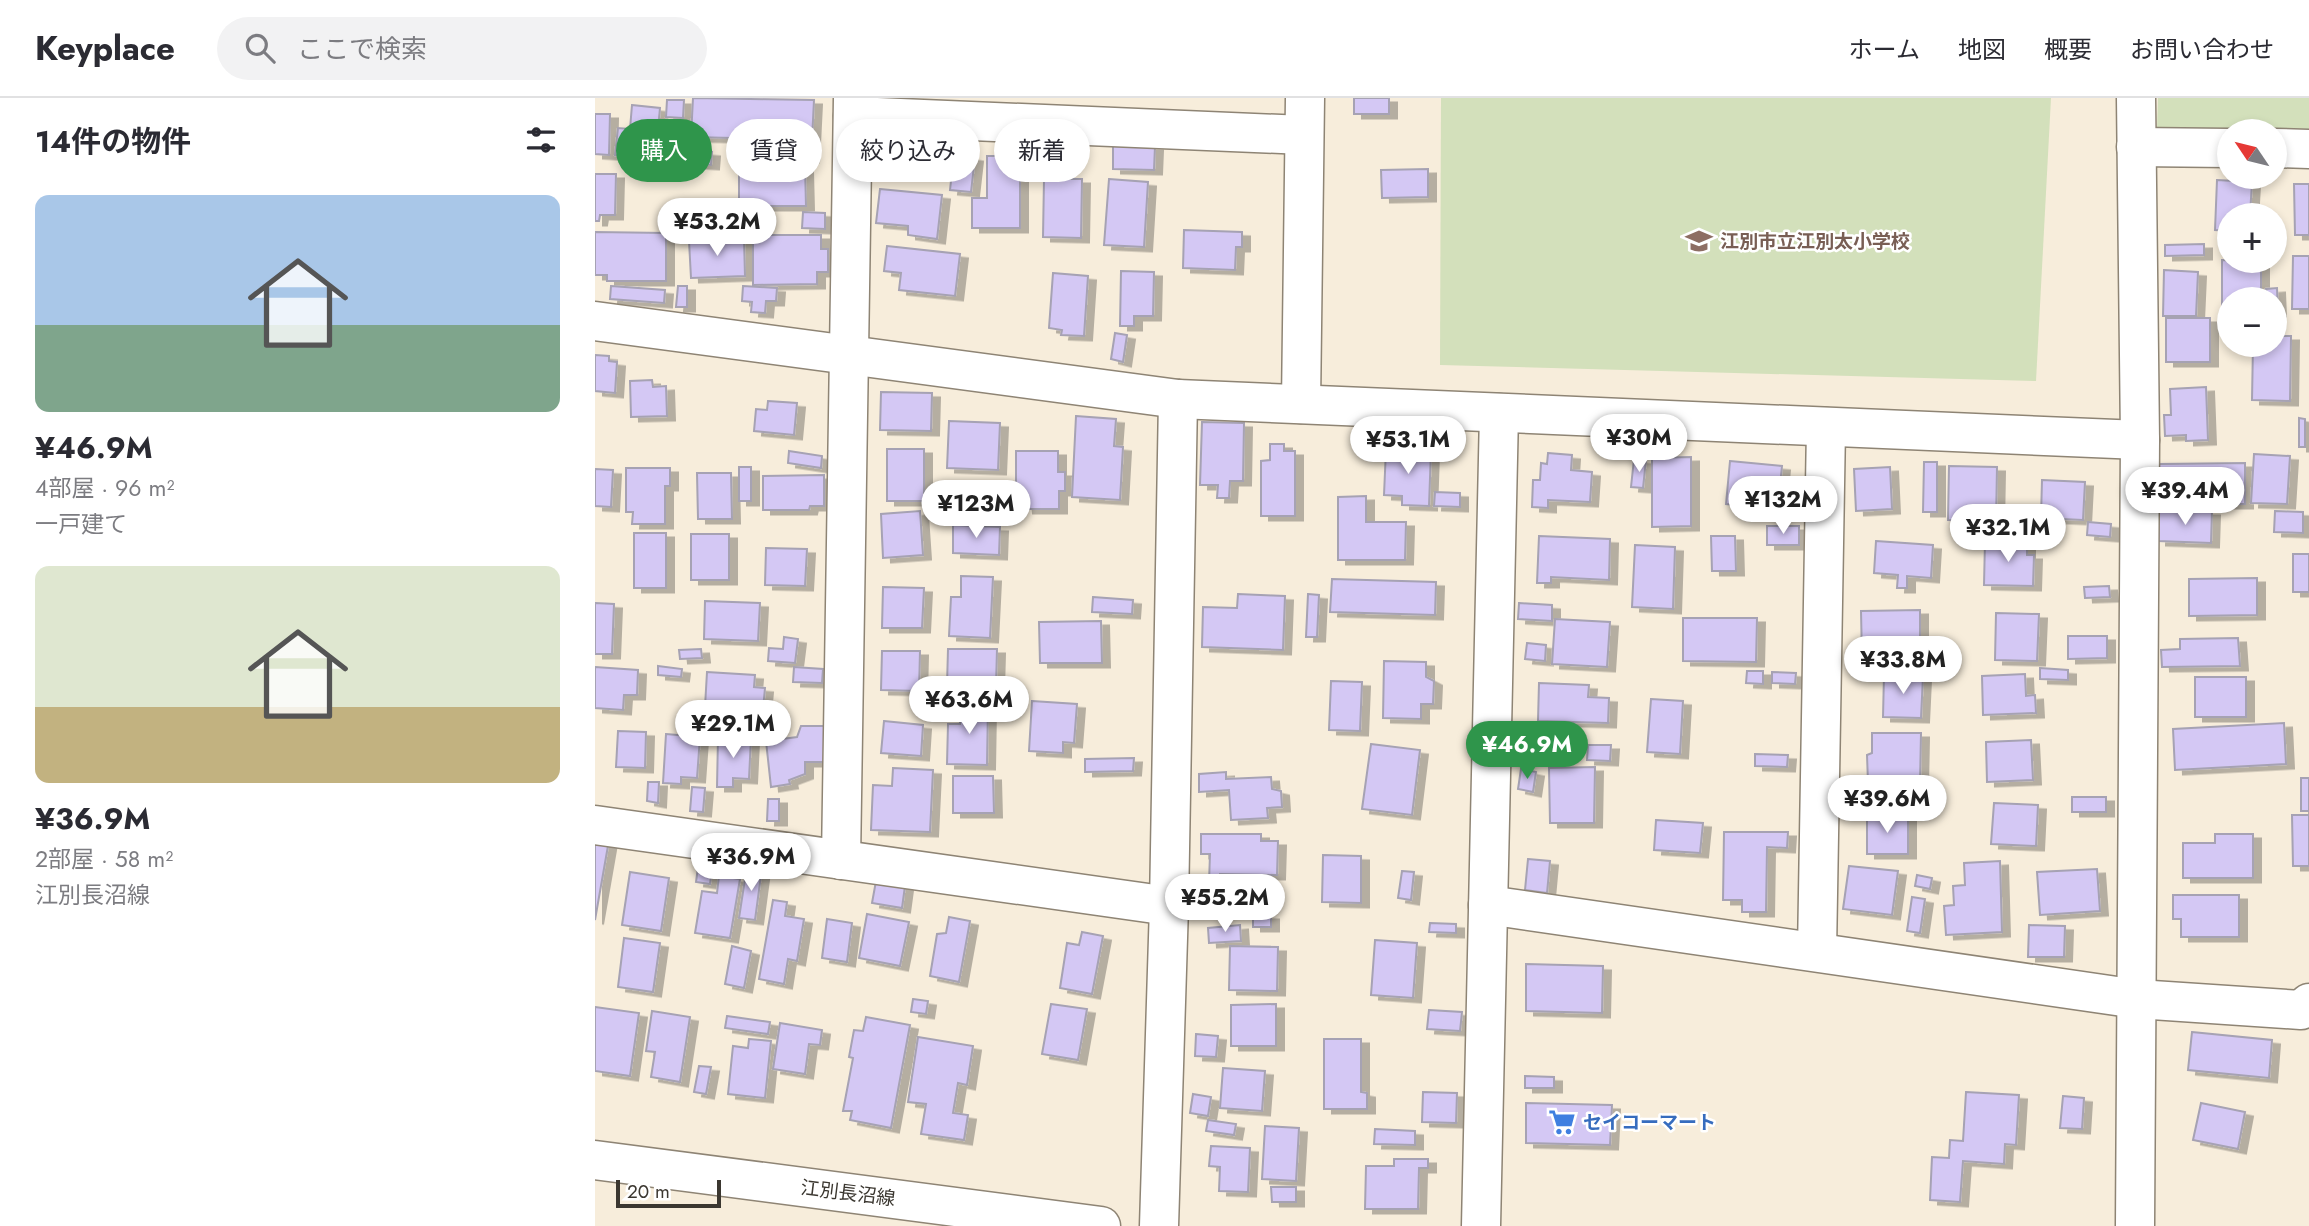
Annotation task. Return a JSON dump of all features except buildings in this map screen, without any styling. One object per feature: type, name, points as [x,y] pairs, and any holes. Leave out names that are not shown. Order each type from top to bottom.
[{"type":"street","points":[[2135,1226],[2140,440],[2136,98]]},
{"type":"street","points":[[841,860],[853,107],[1305,116],[1301,404]]},
{"type":"street","points":[[2136,147],[2217,148]]},
{"type":"street","points":[[2287,148],[2309,149]]},
{"type":"street","points":[[595,321],[1178,399],[2140,440]]},
{"type":"street","points":[[1159,1226],[1169,906],[1178,399]]},
{"type":"street","points":[[1481,1226],[1499,413]]},
{"type":"street","points":[[1817,952],[1826,427]]},
{"type":"street","points":[[595,825],[1169,906]]},
{"type":"street","points":[[1488,905],[2137,999],[2301,1010],[2309,1003]]},
{"type":"street","name":"江別長沼線","points":[[595,1160],[899,1213],[1101,1226]]},
{"type":"green space","name":"江別市立江別太小学校","points":[[1441,98],[2051,98],[2036,381],[1440,365]]},
{"type":"green space","points":[[2158,98],[2309,98],[2309,132],[2287,131],[2287,119],[2217,119],[2217,130],[2157,128]]},
{"type":"place","name":"江別市立江別太小学校","points":[[1699,241]]},
{"type":"place","name":"セイコーマート","points":[[1562,1122]]}]
